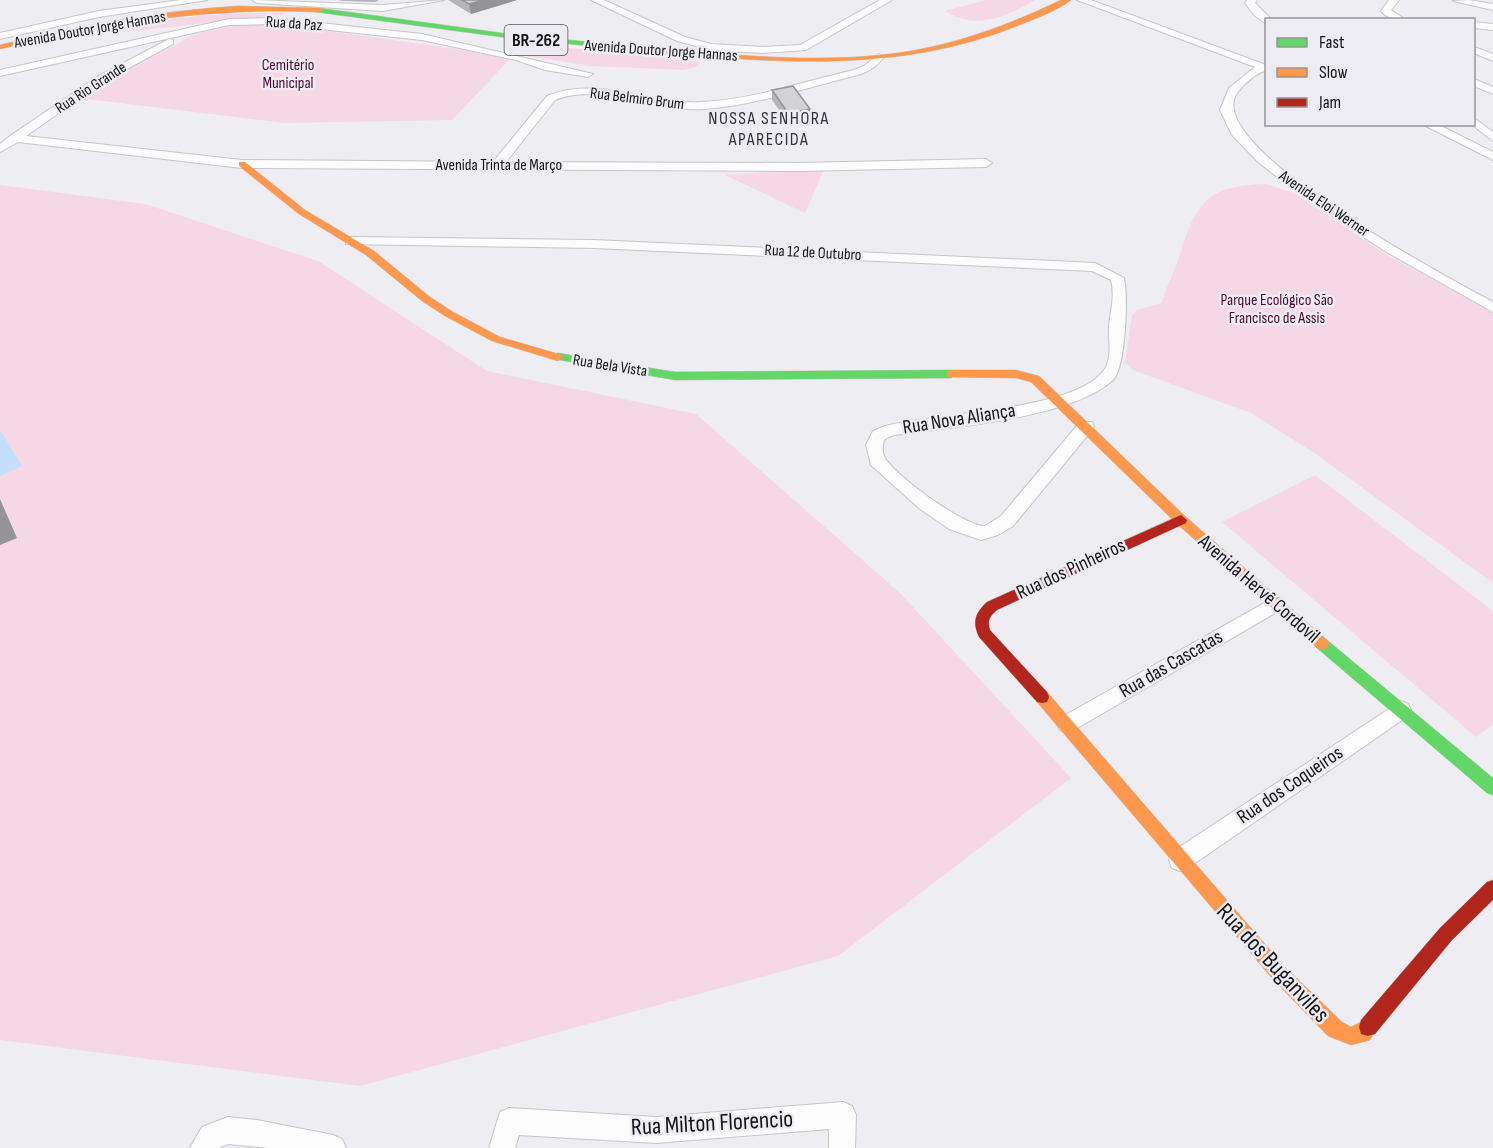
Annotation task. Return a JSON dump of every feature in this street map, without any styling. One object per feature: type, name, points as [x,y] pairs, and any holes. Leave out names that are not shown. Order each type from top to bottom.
[{"type":"main road","name":"Avenida Doutor Jorge Hannas","points":[[0,47],[41,37],[138,20],[216,11],[299,9],[376,16],[533,40],[743,57],[879,57],[995,32],[1035,18],[1067,0]]},
{"type":"main road","name":"Rua Bela Vista","points":[[242,164],[270,184],[302,212],[351,241],[449,314],[496,339],[538,353],[577,362],[675,376],[1016,374],[1035,379]]},
{"type":"main road","name":"Avenida Hervê Cordovil","points":[[1035,379],[1181,520],[1275,604],[1493,788]]},
{"type":"main road","name":"Rua dos Pinheiros","points":[[984,633],[980,622],[984,613],[993,606],[1181,520]]},
{"type":"main road","name":"Rua dos Buganviles","points":[[984,633],[1066,724],[1277,971],[1335,1029],[1352,1036],[1363,1034],[1446,934],[1493,888]]},
{"type":"street","points":[[0,36],[99,14],[202,0]]},
{"type":"street","points":[[256,0],[383,8],[439,0]]},
{"type":"street","points":[[596,0],[681,39],[711,47],[763,50],[802,48],[887,0]]},
{"type":"street","points":[[1082,0],[1264,67]]},
{"type":"street","points":[[1252,0],[1250,3],[1253,9],[1265,18]]},
{"type":"street","points":[[1394,0],[1386,11],[1398,18]]},
{"type":"street","points":[[1458,1],[1493,8]]},
{"type":"street","points":[[299,9],[313,3]]},
{"type":"street","name":"Rua da Paz","points":[[0,73],[40,62],[229,22],[273,21],[422,37],[519,58],[545,67],[588,74]]},
{"type":"street","points":[[1475,25],[1493,27]]},
{"type":"street","points":[[422,37],[436,26]]},
{"type":"street","name":"Rua Rio Grande","points":[[0,149],[100,79],[186,32]]},
{"type":"street","points":[[471,48],[533,40]]},
{"type":"street","points":[[1475,51],[1493,58]]},
{"type":"street","name":"Rua Belmiro Brum","points":[[497,165],[550,98],[565,92],[681,105],[709,105],[857,72],[868,68],[879,57]]},
{"type":"street","name":"Avenida Eloi Werner","points":[[1264,67],[1240,84],[1227,99],[1226,112],[1232,130],[1245,145],[1281,175],[1400,255],[1493,308]]},
{"type":"street","points":[[1475,83],[1493,91]]},
{"type":"street","points":[[1475,123],[1493,138]]},
{"type":"street","points":[[1431,126],[1493,156]]},
{"type":"street","name":"Avenida Trinta de Março","points":[[14,138],[242,164],[808,167],[986,163]]},
{"type":"street","name":"Rua 12 de Outubro","points":[[351,241],[606,244],[1095,267],[1116,279],[1122,298],[1116,327],[1113,368],[1107,377],[1094,385],[1059,401]]},
{"type":"street","name":"Rua Nova Aliança","points":[[1059,401],[994,415],[891,430],[879,435],[874,445],[876,461],[954,523],[970,531],[984,533],[994,530],[1007,521],[1086,426]]},
{"type":"street","name":"Rua das Cascatas","points":[[1066,724],[1275,604]]},
{"type":"street","name":"Rua dos Coqueiros","points":[[1180,860],[1401,710]]},
{"type":"street","name":"Rua Milton Florencio","points":[[502,1148],[509,1121],[654,1139],[843,1115],[842,1148]]},
{"type":"street","points":[[203,1148],[207,1139],[221,1131],[264,1135],[333,1148]]},
{"type":"green space","points":[[986,0],[1035,0],[1002,16],[980,21],[957,17],[945,11]]},
{"type":"green space","points":[[285,12],[282,15],[118,32],[116,28],[203,15]]},
{"type":"green space","name":"Cemitério Municipal","points":[[276,24],[465,50],[510,59],[452,120],[284,123],[87,99],[113,79],[193,35],[234,25]]},
{"type":"green space","points":[[525,43],[699,62],[698,66],[684,70],[591,66],[503,52],[504,49]]},
{"type":"green space","points":[[825,167],[805,213],[725,175]]},
{"type":"green space","name":"Parque Ecológico São Francisco de Assis","points":[[1265,184],[1294,193],[1387,255],[1493,312],[1493,583],[1316,454],[1251,413],[1133,370],[1125,362],[1132,315],[1137,310],[1162,303],[1190,225],[1197,212],[1215,194],[1228,189]]},
{"type":"green space","points":[[0,185],[145,204],[318,261],[487,371],[696,414],[900,593],[1071,778],[838,956],[360,1086],[0,1040]]},
{"type":"green space","points":[[1315,475],[1493,611],[1493,725],[1476,737],[1222,522]]},
{"type":"water","points":[[0,430],[22,466],[0,476]]},
{"type":"building","points":[[462,0],[484,0],[469,4]]},
{"type":"building","points":[[793,86],[810,109],[788,113],[772,90]]},
{"type":"traffic: fast","points":[[319,10],[509,36],[630,48]]},
{"type":"traffic: fast","points":[[558,357],[675,376],[951,374]]},
{"type":"traffic: fast","points":[[1322,644],[1493,788]]},
{"type":"traffic: slow","points":[[630,48],[782,59],[871,58],[922,51],[972,39],[997,31],[1067,0]]},
{"type":"traffic: slow","points":[[0,47],[39,37],[158,15],[238,9],[319,10]]},
{"type":"traffic: slow","points":[[242,164],[302,212],[370,253],[426,299],[449,314],[496,339],[558,357]]},
{"type":"traffic: slow","points":[[951,374],[1016,374],[1035,379],[1181,520],[1322,644]]},
{"type":"traffic: slow","points":[[1042,697],[1277,971],[1335,1029],[1351,1036],[1363,1033],[1368,1027]]},
{"type":"traffic: jam","points":[[1042,697],[984,633],[981,621],[985,612],[992,606],[1181,520]]},
{"type":"traffic: jam","points":[[1368,1027],[1446,934],[1493,888]]},
{"type":"district","name":"NOSSA SENHORA APARECIDA","points":[[769,128]]}]
